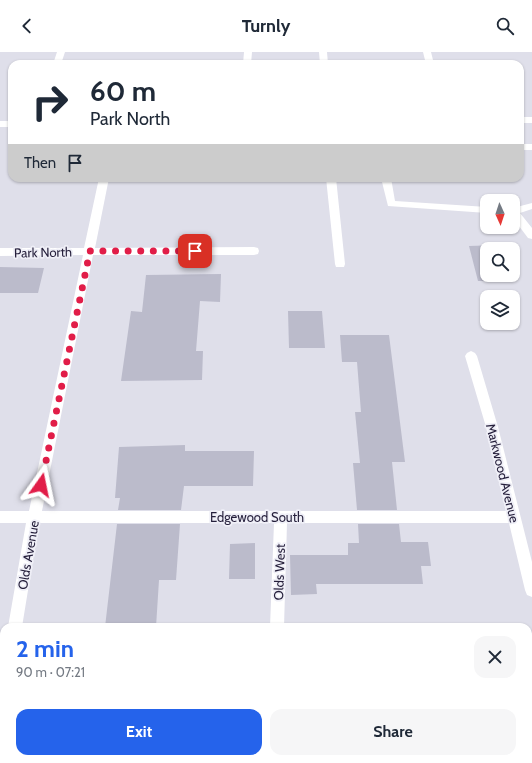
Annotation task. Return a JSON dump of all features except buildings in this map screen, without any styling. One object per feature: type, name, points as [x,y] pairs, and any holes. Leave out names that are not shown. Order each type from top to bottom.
[{"type":"street","name":"Olds Avenue","points":[[16,623],[34,516],[103,182]]},
{"type":"street","points":[[331,182],[340,264]]},
{"type":"street","points":[[387,182],[391,204],[480,210]]},
{"type":"street","points":[[532,206],[513,211],[532,235]]},
{"type":"street","name":"Park North","points":[[0,252],[254,251]]},
{"type":"street","name":"Markwood Avenue","points":[[471,356],[492,427],[532,590]]},
{"type":"street","name":"Edgewood South","points":[[0,516],[514,517]]},
{"type":"street","name":"Olds West","points":[[277,623],[281,517]]},
{"type":"route","points":[[41,485],[90,251],[195,251]]}]
